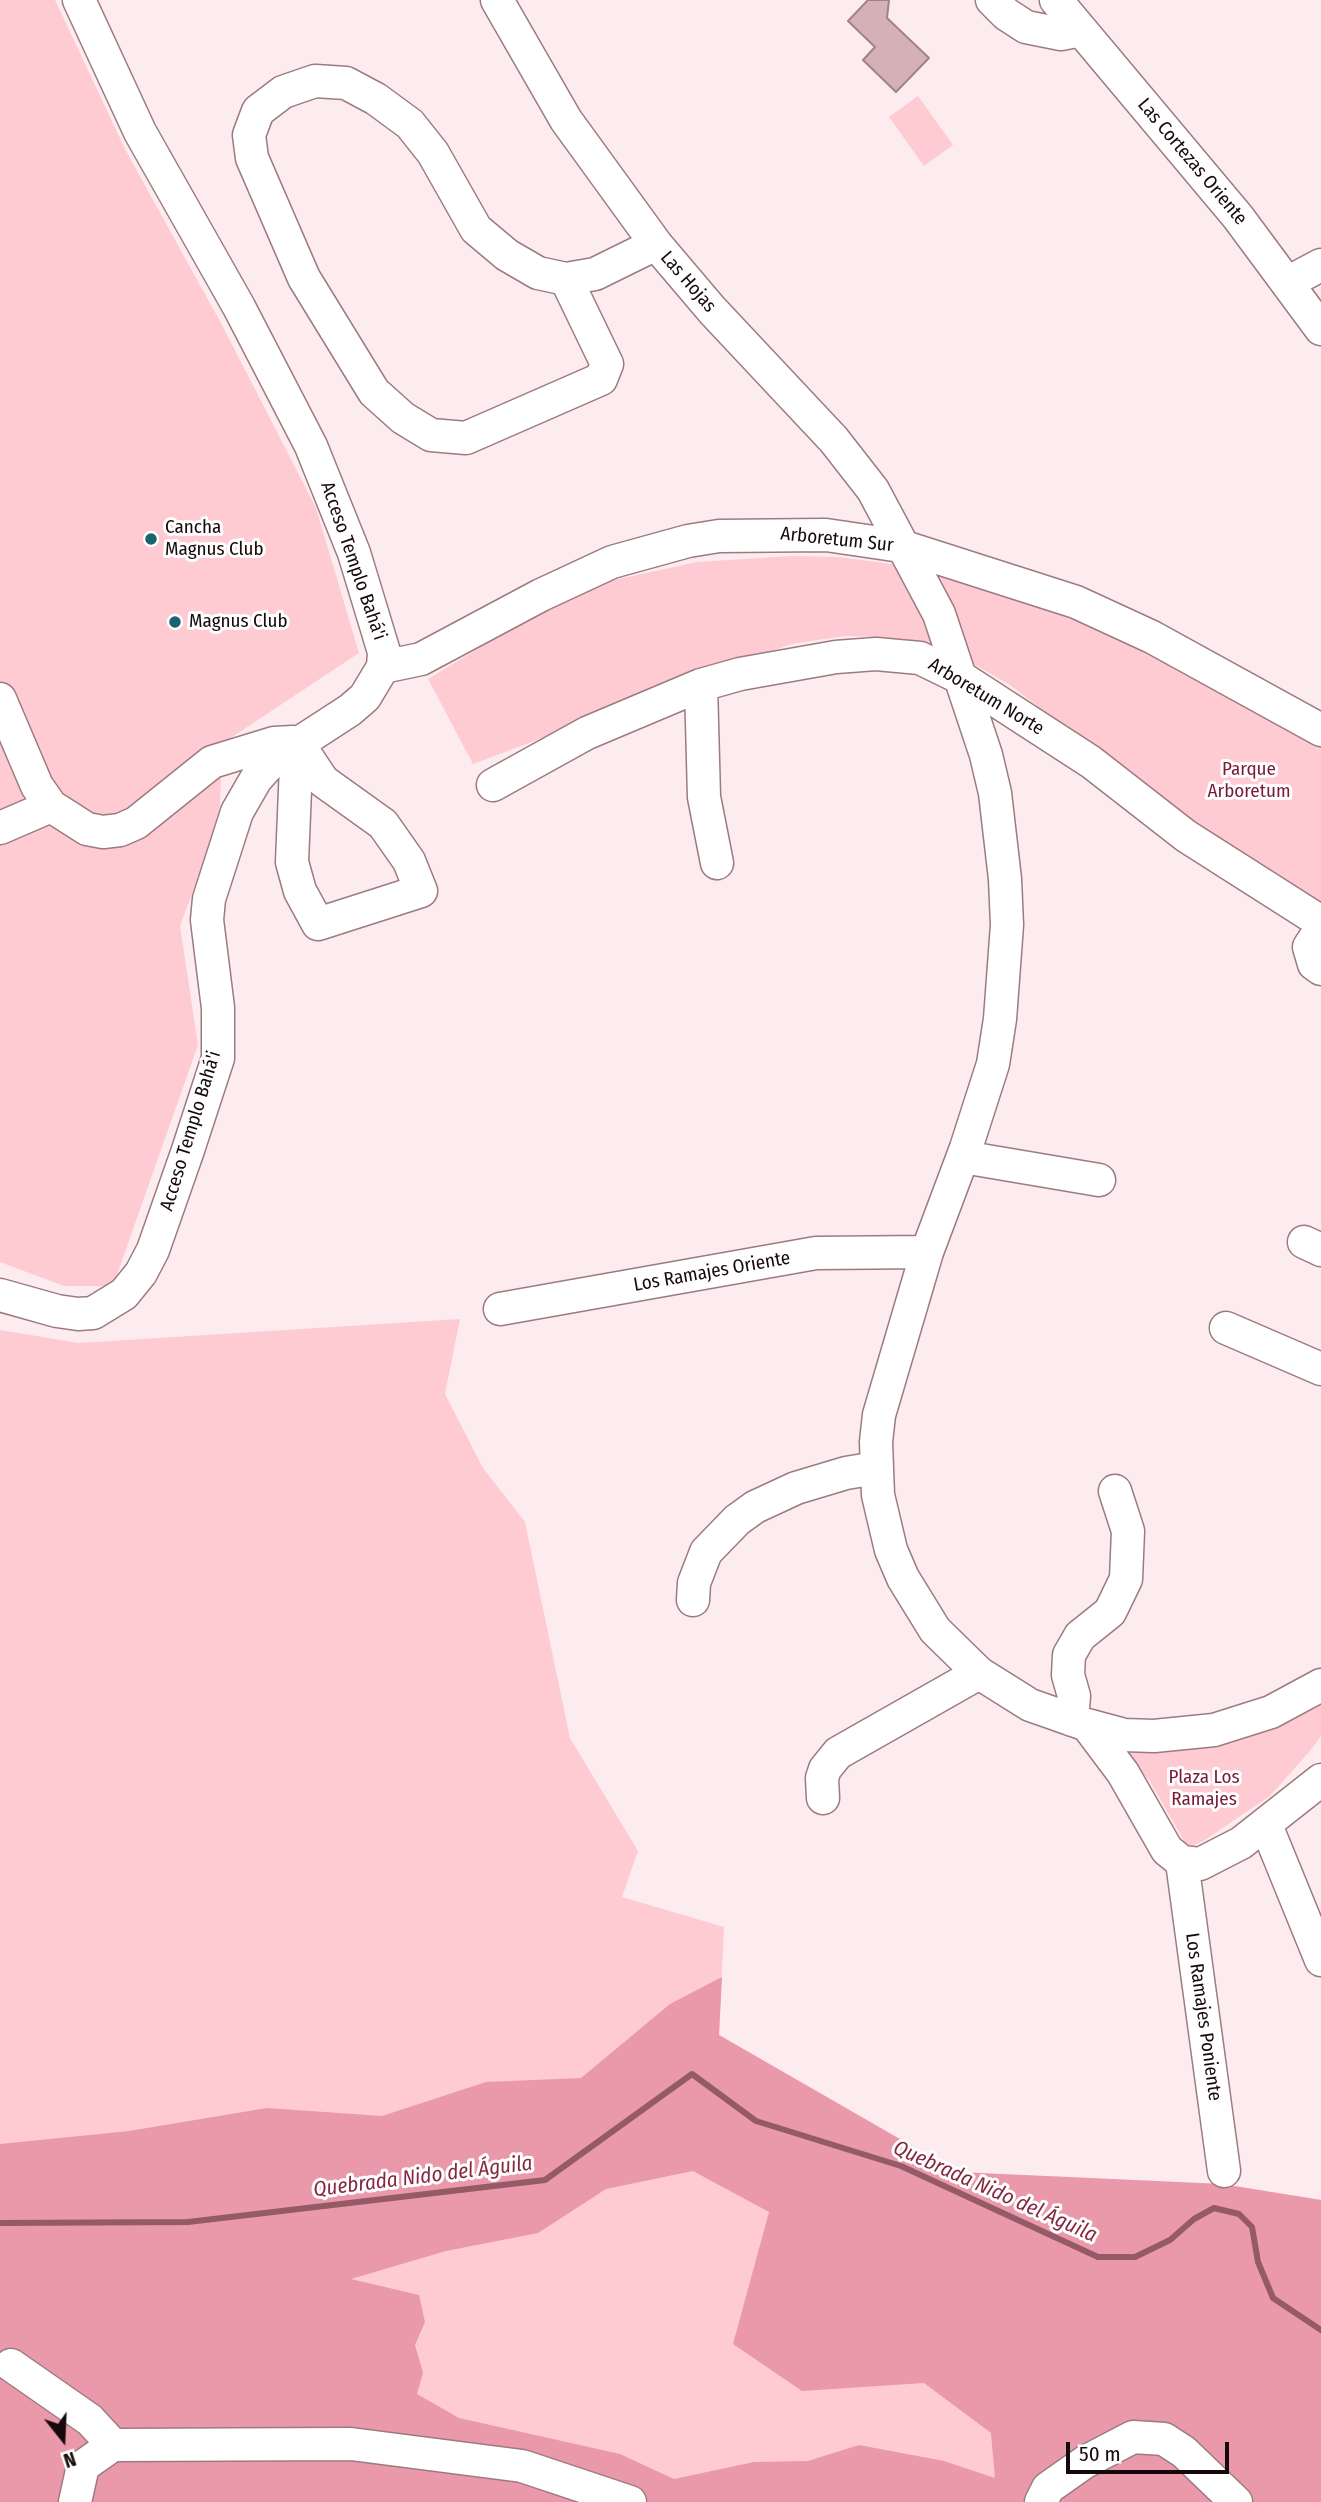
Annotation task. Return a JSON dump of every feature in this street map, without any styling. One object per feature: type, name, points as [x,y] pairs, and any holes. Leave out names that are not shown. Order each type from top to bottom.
[{"type":"street","name":"Acceso Templo Bahá'i","points":[[0,1295],[57,1311],[78,1314],[93,1312],[124,1294],[141,1273],[153,1250],[218,1058],[218,1008],[207,920],[212,888],[244,797],[273,760],[350,710],[365,697],[383,667],[384,652],[358,564],[311,446],[245,319],[140,132],[79,0]]},
{"type":"street","name":"Las Hojas","points":[[497,0],[566,120],[656,244],[712,310],[834,440],[873,490],[901,546]]},
{"type":"street","points":[[992,0],[1006,14],[1026,27],[1061,34],[1082,30]]},
{"type":"street","name":"Las Cortezas Oriente","points":[[1056,0],[1238,216],[1321,329]]},
{"type":"street","points":[[566,279],[607,363],[601,379],[466,438],[431,435],[403,418],[374,391],[304,278],[252,158],[249,135],[258,111],[283,92],[315,81],[346,83],[356,88],[410,124],[433,153],[476,229],[507,255],[538,274],[566,279],[595,274],[656,244]]},
{"type":"street","points":[[1289,282],[1321,265]]},
{"type":"street","name":"Arboretum Sur","points":[[383,667],[421,659],[541,595],[612,562],[688,541],[788,533],[825,535],[901,546],[1076,602],[1153,636],[1321,730]]},
{"type":"street","points":[[901,546],[939,614],[963,679],[995,793],[1005,878],[1007,925],[1000,1018],[993,1064],[927,1252],[884,1389],[876,1442],[876,1468],[883,1521],[903,1578],[935,1630],[979,1673],[1030,1705],[1079,1723],[1124,1735],[1154,1736],[1214,1730],[1271,1712],[1321,1685]]},
{"type":"street","name":"Arboretum Norte","points":[[493,785],[587,733],[701,685],[790,663],[876,654],[920,658],[963,679],[1091,762],[1186,836],[1321,922]]},
{"type":"street","points":[[701,685],[704,797],[717,863]]},
{"type":"street","points":[[0,699],[37,786],[51,806],[86,829],[103,832],[120,830],[153,811],[212,762],[274,743],[297,742]]},
{"type":"street","points":[[297,742],[323,780],[383,824],[409,861],[421,891],[318,924],[300,891],[292,862],[297,742]]},
{"type":"street","points":[[0,828],[51,806]]},
{"type":"street","points":[[1321,929],[1309,947],[1314,964],[1321,969]]},
{"type":"street","points":[[962,1157],[1100,1181]]},
{"type":"street","name":"Los Ramajes Oriente","points":[[500,1309],[816,1253],[927,1252]]},
{"type":"street","points":[[1226,1328],[1321,1369]]},
{"type":"street","points":[[693,1600],[694,1583],[706,1552],[720,1535],[755,1507],[817,1480],[876,1468]]},
{"type":"street","points":[[1115,1491],[1128,1531],[1126,1579],[1110,1612],[1080,1636],[1069,1655],[1068,1675],[1079,1723],[1123,1773],[1167,1850],[1182,1863],[1200,1864],[1217,1857],[1266,1825],[1321,1780]]},
{"type":"street","points":[[823,1798],[825,1769],[838,1753],[979,1673]]},
{"type":"street","points":[[1266,1825],[1321,1960]]},
{"type":"street","name":"Los Ramajes Poniente","points":[[1182,1863],[1224,2171]]},
{"type":"street","points":[[11,2365],[90,2420],[113,2445]]},
{"type":"street","points":[[1041,2502],[1048,2488],[1085,2462],[1133,2437],[1164,2439],[1184,2452],[1237,2502]]},
{"type":"street","points":[[75,2502],[83,2466],[113,2445],[351,2444],[522,2466],[630,2502]]},
{"type":"green space","name":"Magnus Club","points":[[0,0],[55,0],[126,151],[222,325],[316,508],[359,653],[223,743],[219,821],[180,926],[198,1045],[113,1286],[64,1286],[0,1262]]},
{"type":"green space","points":[[918,96],[953,145],[924,166],[889,117]]},
{"type":"green space","name":"Parque Arboretum","points":[[791,556],[839,557],[930,569],[1062,610],[1145,651],[1184,675],[1321,736],[1321,906],[1221,848],[1010,685],[968,661],[922,645],[872,637],[845,636],[791,644],[473,764],[428,679],[514,627],[605,582],[697,562]]},
{"type":"green space","points":[[460,1319],[445,1394],[483,1468],[525,1522],[570,1738],[638,1851],[622,1897],[724,1927],[719,2035],[958,2172],[1222,2184],[1321,2200],[1321,2502],[0,2502],[0,1330],[79,1343]]},
{"type":"green space","name":"Plaza Los Ramajes","points":[[1321,1698],[1321,1736],[1310,1751],[1270,1796],[1205,1840],[1188,1848],[1149,1780],[1121,1750],[1175,1751],[1229,1742],[1281,1722]]},
{"type":"shaded area","points":[[722,1977],[719,2035],[957,2172],[1222,2184],[1321,2200],[1321,2502],[0,2502],[0,2144],[129,2131],[267,2108],[382,2116],[486,2082],[581,2078],[670,2004]],"holes":[[[693,2171],[769,2212],[733,2344],[802,2391],[924,2383],[991,2433],[995,2478],[944,2461],[859,2445],[808,2461],[754,2462],[674,2479],[620,2454],[459,2418],[417,2394],[423,2373],[415,2345],[425,2322],[419,2295],[351,2279],[446,2251],[538,2233],[606,2189]]]},
{"type":"building","points":[[868,0],[889,0],[887,18],[929,58],[896,92],[863,60],[875,47],[848,21]]},
{"type":"waterway","name":"Quebrada Nido del Águila","points":[[0,2223],[188,2222],[545,2180],[692,2074],[756,2121],[901,2166],[1098,2257],[1135,2257],[1170,2240],[1194,2219],[1214,2208],[1239,2214],[1252,2227],[1258,2262],[1273,2298],[1321,2330]]},
{"type":"place","name":"Cancha Magnus Club","points":[[151,539]]},
{"type":"place","name":"Magnus Club","points":[[175,622]]}]
